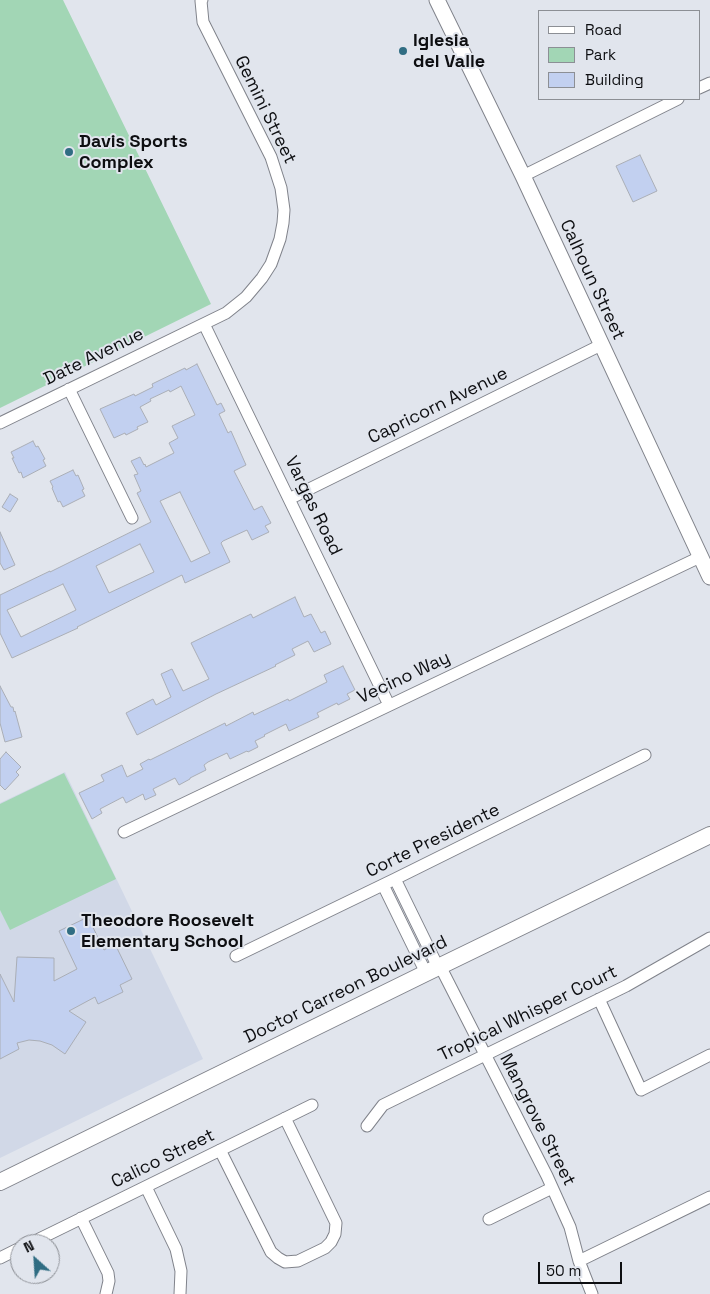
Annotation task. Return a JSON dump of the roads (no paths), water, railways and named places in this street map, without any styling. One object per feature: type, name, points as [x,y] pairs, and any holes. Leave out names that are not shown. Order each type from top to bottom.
[{"type":"main road","name":"Doctor Carreon Boulevard","points":[[0,1182],[710,835]]},
{"type":"street","name":"Calhoun Street","points":[[437,0],[522,176],[710,577]]},
{"type":"street","name":"Gemini Street","points":[[202,1],[203,22],[275,168],[282,188],[284,210],[280,239],[271,264],[262,278],[246,297],[226,313],[204,324]]},
{"type":"street","points":[[522,176],[676,100]]},
{"type":"street","name":"Date Avenue","points":[[0,423],[204,324]]},
{"type":"street","name":"Vargas Road","points":[[204,324],[389,705]]},
{"type":"street","name":"Capricorn Avenue","points":[[289,499],[601,345]]},
{"type":"street","points":[[69,389],[132,518]]},
{"type":"street","name":"Vecino Way","points":[[124,832],[700,557]]},
{"type":"street","name":"Corte Presidente","points":[[236,956],[395,880],[645,755]]},
{"type":"street","points":[[395,880],[435,969]]},
{"type":"street","points":[[383,885],[435,969]]},
{"type":"street","name":"Tropical Whisper Court","points":[[367,1126],[382,1105],[626,986],[710,938]]},
{"type":"street","name":"Mangrove Street","points":[[435,969],[485,1055],[552,1188],[570,1227],[579,1262],[592,1294]]},
{"type":"street","points":[[600,999],[641,1090],[710,1055]]},
{"type":"street","name":"Calico Street","points":[[49,1234],[312,1105]]},
{"type":"street","points":[[220,1150],[271,1252],[285,1262],[298,1261],[316,1253],[331,1242],[335,1234],[336,1223],[285,1118]]},
{"type":"street","points":[[146,1187],[176,1249],[181,1271],[180,1294]]},
{"type":"street","points":[[489,1219],[552,1188]]},
{"type":"street","points":[[579,1262],[710,1198]]},
{"type":"street","points":[[81,1218],[108,1273],[109,1281],[106,1294]]},
{"type":"place","name":"Iglesia del Valle","points":[[403,51]]},
{"type":"place","name":"Davis Sports Complex","points":[[69,152]]},
{"type":"place","name":"Theodore Roosevelt Elementary School","points":[[71,931]]}]
